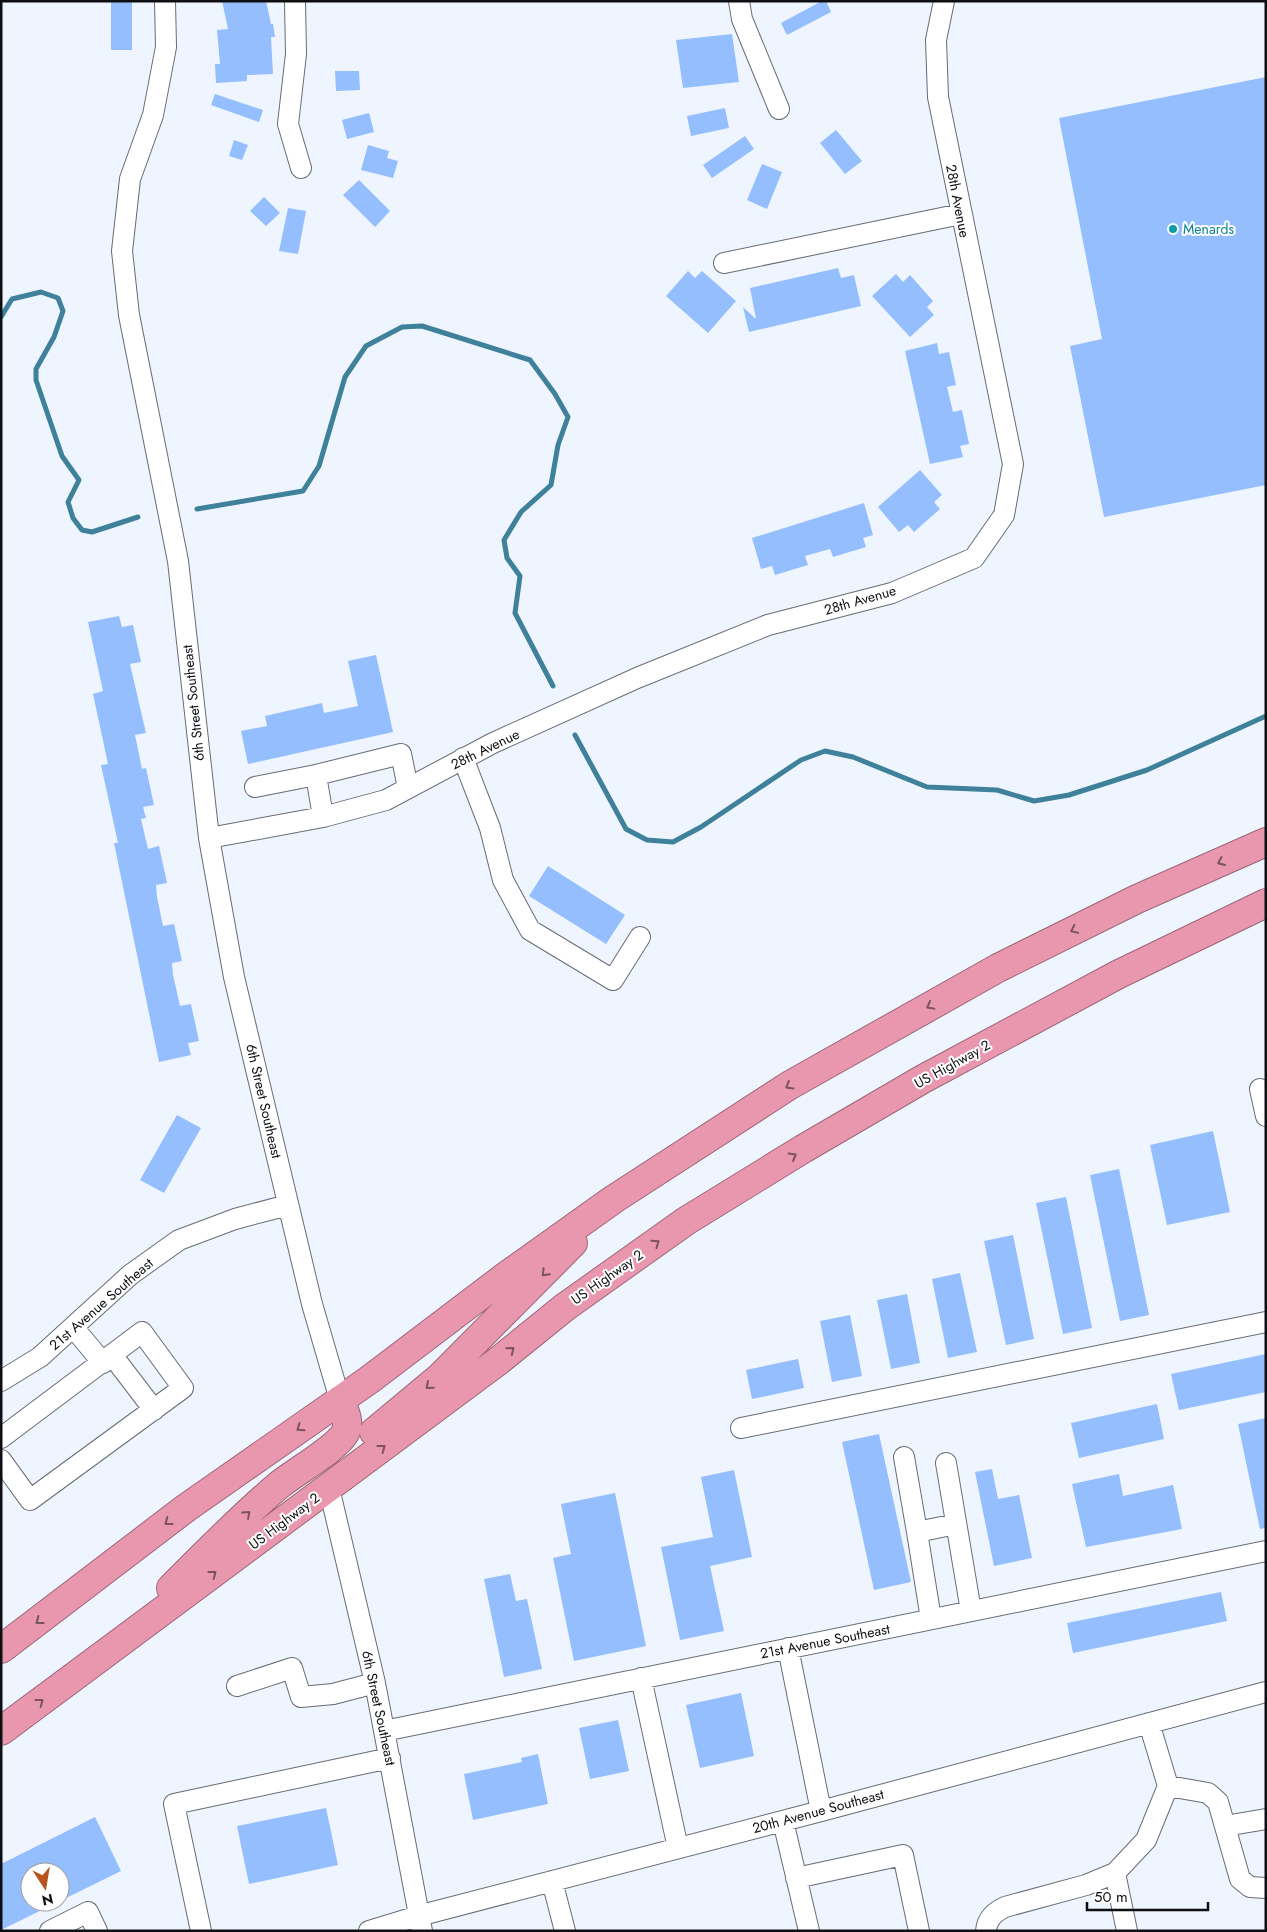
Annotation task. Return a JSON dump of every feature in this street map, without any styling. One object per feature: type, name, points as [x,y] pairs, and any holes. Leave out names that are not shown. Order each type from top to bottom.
[{"type":"highway","points":[[1,1648],[186,1508],[340,1400],[506,1276],[614,1199],[790,1085],[998,968],[1137,899],[1266,842]]},
{"type":"highway","name":"US Highway 2","points":[[1,1731],[497,1362],[565,1307],[686,1221],[923,1079],[1119,974],[1266,903]]},
{"type":"highway","points":[[1119,974],[1266,922]]},
{"type":"highway","points":[[328,1488],[328,1474],[337,1460],[440,1376],[546,1272],[614,1199]]},
{"type":"highway","points":[[71,1679],[150,1608],[234,1525],[299,1469],[334,1444],[346,1432],[348,1419],[340,1400]]},
{"type":"street","name":"6th Street Southeast","points":[[165,1],[166,47],[153,115],[130,179],[122,251],[129,315],[178,560],[209,838],[234,977],[312,1304],[340,1400]]},
{"type":"street","points":[[295,1],[296,54],[288,124],[301,168]]},
{"type":"street","points":[[738,1],[742,19],[780,109]]},
{"type":"street","name":"28th Avenue","points":[[209,838],[323,817],[386,800],[463,758],[637,678],[768,624],[892,592],[974,558],[1004,516],[1013,464],[938,97],[936,40],[944,1]]},
{"type":"street","points":[[724,264],[961,214]]},
{"type":"street","points":[[255,788],[400,754],[408,788]]},
{"type":"street","points":[[463,758],[490,828],[504,880],[530,930],[613,980],[640,937]]},
{"type":"street","points":[[316,775],[323,817]]},
{"type":"street","points":[[1260,1089],[1266,1116]]},
{"type":"street","name":"21st Avenue Southeast","points":[[1,1381],[40,1357],[130,1275],[179,1240],[234,1219],[288,1206]]},
{"type":"street","points":[[741,1428],[1266,1322]]},
{"type":"street","points":[[73,1327],[108,1359],[154,1410]]},
{"type":"street","points":[[1,1460],[30,1500],[183,1388],[142,1332],[108,1359],[3,1434]]},
{"type":"street","points":[[904,1457],[932,1619]]},
{"type":"street","points":[[946,1464],[971,1611]]},
{"type":"street","name":"6th Street Southeast","points":[[328,1488],[375,1682],[420,1923]]},
{"type":"street","points":[[917,1532],[956,1524]]},
{"type":"street","name":"21st Avenue Southeast","points":[[384,1730],[1266,1551]]},
{"type":"street","points":[[788,1648],[821,1811]]},
{"type":"street","points":[[237,1686],[292,1668],[300,1698],[333,1694],[375,1682]]},
{"type":"street","points":[[641,1678],[678,1848]]},
{"type":"street","name":"20th Avenue Southeast","points":[[369,1931],[420,1923],[552,1881],[1266,1692]]},
{"type":"street","points":[[986,1931],[986,1923],[995,1912],[1006,1907],[1086,1885],[1115,1873],[1146,1840],[1168,1786],[1149,1723]]},
{"type":"street","points":[[201,1931],[174,1804],[390,1758]]},
{"type":"street","points":[[1168,1786],[1208,1793],[1218,1802],[1240,1879],[1250,1887],[1266,1888]]},
{"type":"street","points":[[1225,1826],[1266,1819]]},
{"type":"street","points":[[783,1820],[809,1931]]},
{"type":"street","points":[[796,1878],[903,1855],[919,1931]]},
{"type":"street","points":[[1115,1873],[1128,1931]]},
{"type":"street","points":[[552,1881],[565,1931]]},
{"type":"street","points":[[50,1931],[88,1912],[97,1931]]},
{"type":"building","points":[[111,1],[132,1],[132,50],[111,50]]},
{"type":"building","points":[[222,1],[266,1],[275,37],[271,37],[273,74],[247,75],[247,81],[216,83],[215,64],[220,64],[217,30],[228,29]]},
{"type":"building","points":[[822,1],[826,1],[831,12],[787,35],[781,23]]},
{"type":"building","points":[[732,34],[739,82],[683,88],[676,40]]},
{"type":"building","points":[[335,71],[359,71],[360,90],[336,91]]},
{"type":"building","name":"Menards","points":[[1266,77],[1266,485],[1104,517],[1070,346],[1102,339],[1059,118]]},
{"type":"building","points":[[215,94],[263,110],[259,122],[211,105]]},
{"type":"building","points":[[725,108],[729,128],[691,136],[687,116]]},
{"type":"building","points":[[369,113],[374,132],[347,139],[342,120]]},
{"type":"building","points":[[836,130],[862,161],[845,174],[820,143]]},
{"type":"building","points":[[745,136],[754,149],[712,178],[703,165]]},
{"type":"building","points":[[234,140],[248,145],[242,160],[229,156]]},
{"type":"building","points":[[368,145],[389,151],[387,158],[398,161],[393,178],[361,170]]},
{"type":"building","points":[[762,164],[782,172],[767,209],[747,200]]},
{"type":"building","points":[[359,180],[390,211],[375,227],[343,195]]},
{"type":"building","points":[[264,197],[280,213],[266,226],[250,211]]},
{"type":"building","points":[[288,208],[306,211],[298,254],[279,251]]},
{"type":"building","points":[[838,268],[841,278],[854,275],[861,306],[749,332],[743,307],[756,319],[750,288]]},
{"type":"building","points":[[688,271],[695,278],[702,271],[736,301],[708,333],[666,296]]},
{"type":"building","points":[[896,274],[903,282],[910,275],[933,301],[927,307],[934,315],[910,337],[872,296]]},
{"type":"building","points":[[937,343],[939,354],[949,352],[956,385],[947,387],[953,412],[962,410],[969,444],[960,446],[963,457],[930,464],[905,351]]},
{"type":"building","points":[[920,470],[942,495],[934,502],[940,509],[914,532],[908,525],[899,532],[878,507]]},
{"type":"building","points":[[864,503],[873,535],[863,538],[866,547],[833,557],[830,549],[805,556],[808,565],[775,575],[772,566],[761,569],[752,538]]},
{"type":"building","points":[[119,616],[122,627],[133,625],[141,662],[130,664],[146,733],[135,735],[142,769],[146,768],[154,805],[143,807],[146,818],[141,819],[148,849],[159,846],[167,883],[156,885],[157,897],[163,926],[174,924],[182,961],[172,963],[173,975],[180,1006],[191,1004],[199,1041],[188,1043],[191,1055],[159,1062],[114,843],[118,843],[101,765],[108,764],[93,694],[103,691],[88,622]]},
{"type":"building","points":[[376,655],[393,732],[248,764],[241,731],[267,726],[265,716],[322,703],[324,713],[358,706],[348,661]]},
{"type":"building","points":[[548,866],[625,915],[606,944],[529,896]]},
{"type":"building","points":[[177,1115],[201,1128],[164,1193],[140,1180]]},
{"type":"building","points":[[1213,1131],[1230,1212],[1167,1225],[1150,1145]]},
{"type":"building","points":[[1119,1169],[1149,1315],[1120,1321],[1090,1175]]},
{"type":"building","points":[[1066,1197],[1092,1328],[1063,1334],[1036,1203]]},
{"type":"building","points":[[1013,1235],[1034,1339],[1006,1345],[984,1241]]},
{"type":"building","points":[[960,1273],[977,1352],[948,1358],[932,1279]]},
{"type":"building","points":[[907,1294],[920,1363],[891,1369],[877,1300]]},
{"type":"building","points":[[850,1315],[862,1376],[832,1382],[820,1321]]},
{"type":"building","points":[[1266,1354],[1266,1392],[1179,1410],[1171,1374]]},
{"type":"building","points":[[798,1359],[804,1388],[752,1399],[746,1370]]},
{"type":"building","points":[[1157,1404],[1164,1439],[1079,1458],[1071,1423]]},
{"type":"building","points":[[1266,1418],[1266,1528],[1260,1529],[1238,1424]]},
{"type":"building","points":[[879,1434],[911,1582],[874,1590],[842,1442]]},
{"type":"building","points":[[992,1469],[998,1499],[1019,1495],[1032,1558],[994,1566],[975,1472]]},
{"type":"building","points":[[734,1470],[752,1557],[710,1566],[724,1631],[680,1640],[661,1547],[713,1537],[701,1477]]},
{"type":"building","points":[[1119,1474],[1123,1496],[1173,1485],[1182,1529],[1086,1547],[1072,1484]]},
{"type":"building","points":[[615,1493],[646,1646],[574,1661],[553,1558],[571,1554],[561,1504]]},
{"type":"building","points":[[510,1574],[516,1601],[527,1599],[542,1669],[504,1677],[484,1579]]},
{"type":"building","points":[[1221,1592],[1227,1621],[1073,1653],[1067,1623]]},
{"type":"building","points":[[741,1693],[754,1756],[700,1768],[686,1705]]},
{"type":"building","points":[[618,1720],[629,1771],[590,1779],[579,1728]]},
{"type":"building","points":[[538,1754],[548,1804],[473,1820],[464,1774],[522,1762],[521,1758]]},
{"type":"building","points":[[326,1808],[338,1865],[249,1884],[237,1826]]},
{"type":"building","points":[[95,1817],[121,1871],[70,1896],[70,1862],[20,1862],[20,1912],[38,1912],[1,1930],[1,1864]]},
{"type":"waterway","points":[[1,317],[12,299],[41,292],[58,298],[63,311],[54,337],[36,369],[36,380],[62,456],[79,480],[68,502],[73,518],[82,530],[92,532],[138,517]]},
{"type":"waterway","points":[[197,509],[303,491],[319,466],[345,377],[366,346],[402,327],[422,326],[530,360],[555,394],[568,417],[558,445],[551,485],[521,512],[504,540],[507,558],[520,576],[515,613],[553,686]]},
{"type":"waterway","points":[[575,735],[626,829],[647,840],[673,842],[701,827],[801,760],[825,751],[853,757],[927,787],[997,790],[1034,801],[1069,795],[1147,770],[1266,716]]},
{"type":"place","name":"Menards","points":[[1173,229]]}]
